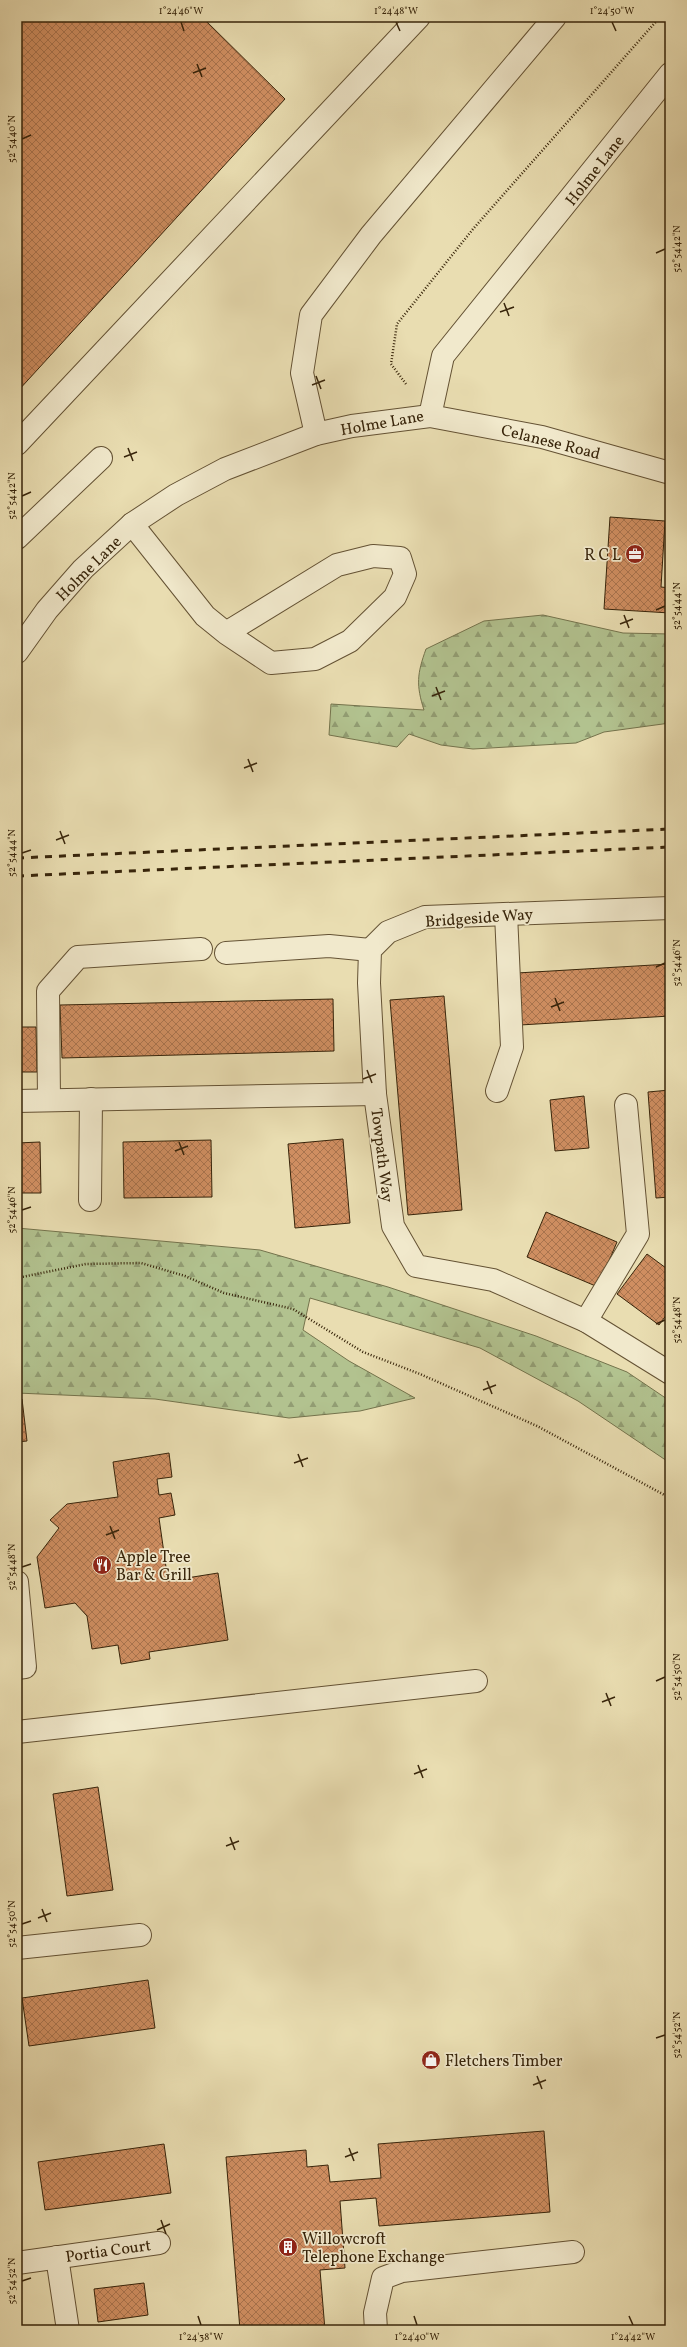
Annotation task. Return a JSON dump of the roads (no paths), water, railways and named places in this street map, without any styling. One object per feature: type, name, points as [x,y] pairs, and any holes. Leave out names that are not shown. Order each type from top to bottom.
[{"type":"street","points":[[17,444],[419,17]]},
{"type":"street","points":[[316,434],[302,373],[311,315],[371,235],[555,17]]},
{"type":"street","name":"Holme Lane","points":[[17,652],[47,610],[83,569],[132,524],[176,495],[225,469],[316,434],[352,426],[430,416],[443,356],[670,74]]},
{"type":"street","name":"Celanese Road","points":[[430,416],[542,437],[670,473]]},
{"type":"street","points":[[17,538],[101,458]]},
{"type":"street","points":[[132,524],[205,616],[226,633],[271,663],[314,659],[350,641],[395,597],[405,574],[400,558],[373,556],[337,565],[226,633]]},
{"type":"street","name":"Bridgeside Way","points":[[370,950],[388,932],[425,918],[670,908]]},
{"type":"street","points":[[497,1091],[512,1047],[506,914]]},
{"type":"street","points":[[226,953],[329,946],[370,950],[369,983],[375,1094]]},
{"type":"street","points":[[49,1100],[48,991],[78,957],[201,949]]},
{"type":"street","name":"Towpath Way","points":[[17,1101],[375,1094],[393,1226],[416,1266],[493,1280],[586,1321],[670,1373]]},
{"type":"street","points":[[90,1200],[91,1099]]},
{"type":"street","points":[[586,1321],[638,1234],[626,1105]]},
{"type":"street","points":[[17,1582],[25,1667],[17,1668]]},
{"type":"street","points":[[17,1732],[476,1681]]},
{"type":"street","points":[[17,1948],[140,1936]]},
{"type":"street","name":"Portia Court","points":[[17,2263],[159,2243]]},
{"type":"street","points":[[375,2322],[383,2278],[402,2271],[573,2252]]},
{"type":"street","name":"Portia Court","points":[[57,2257],[68,2330]]},
{"type":"railway","points":[[17,858],[670,829]]},
{"type":"railway","points":[[17,876],[670,847]]},
{"type":"place","name":"R C L","points":[[635,554]]},
{"type":"place","name":"Apple Tree Bar & Grill","points":[[102,1565]]},
{"type":"place","name":"Fletchers Timber","points":[[431,2060]]},
{"type":"place","name":"Willowcroft Telephone Exchange","points":[[288,2247]]}]
